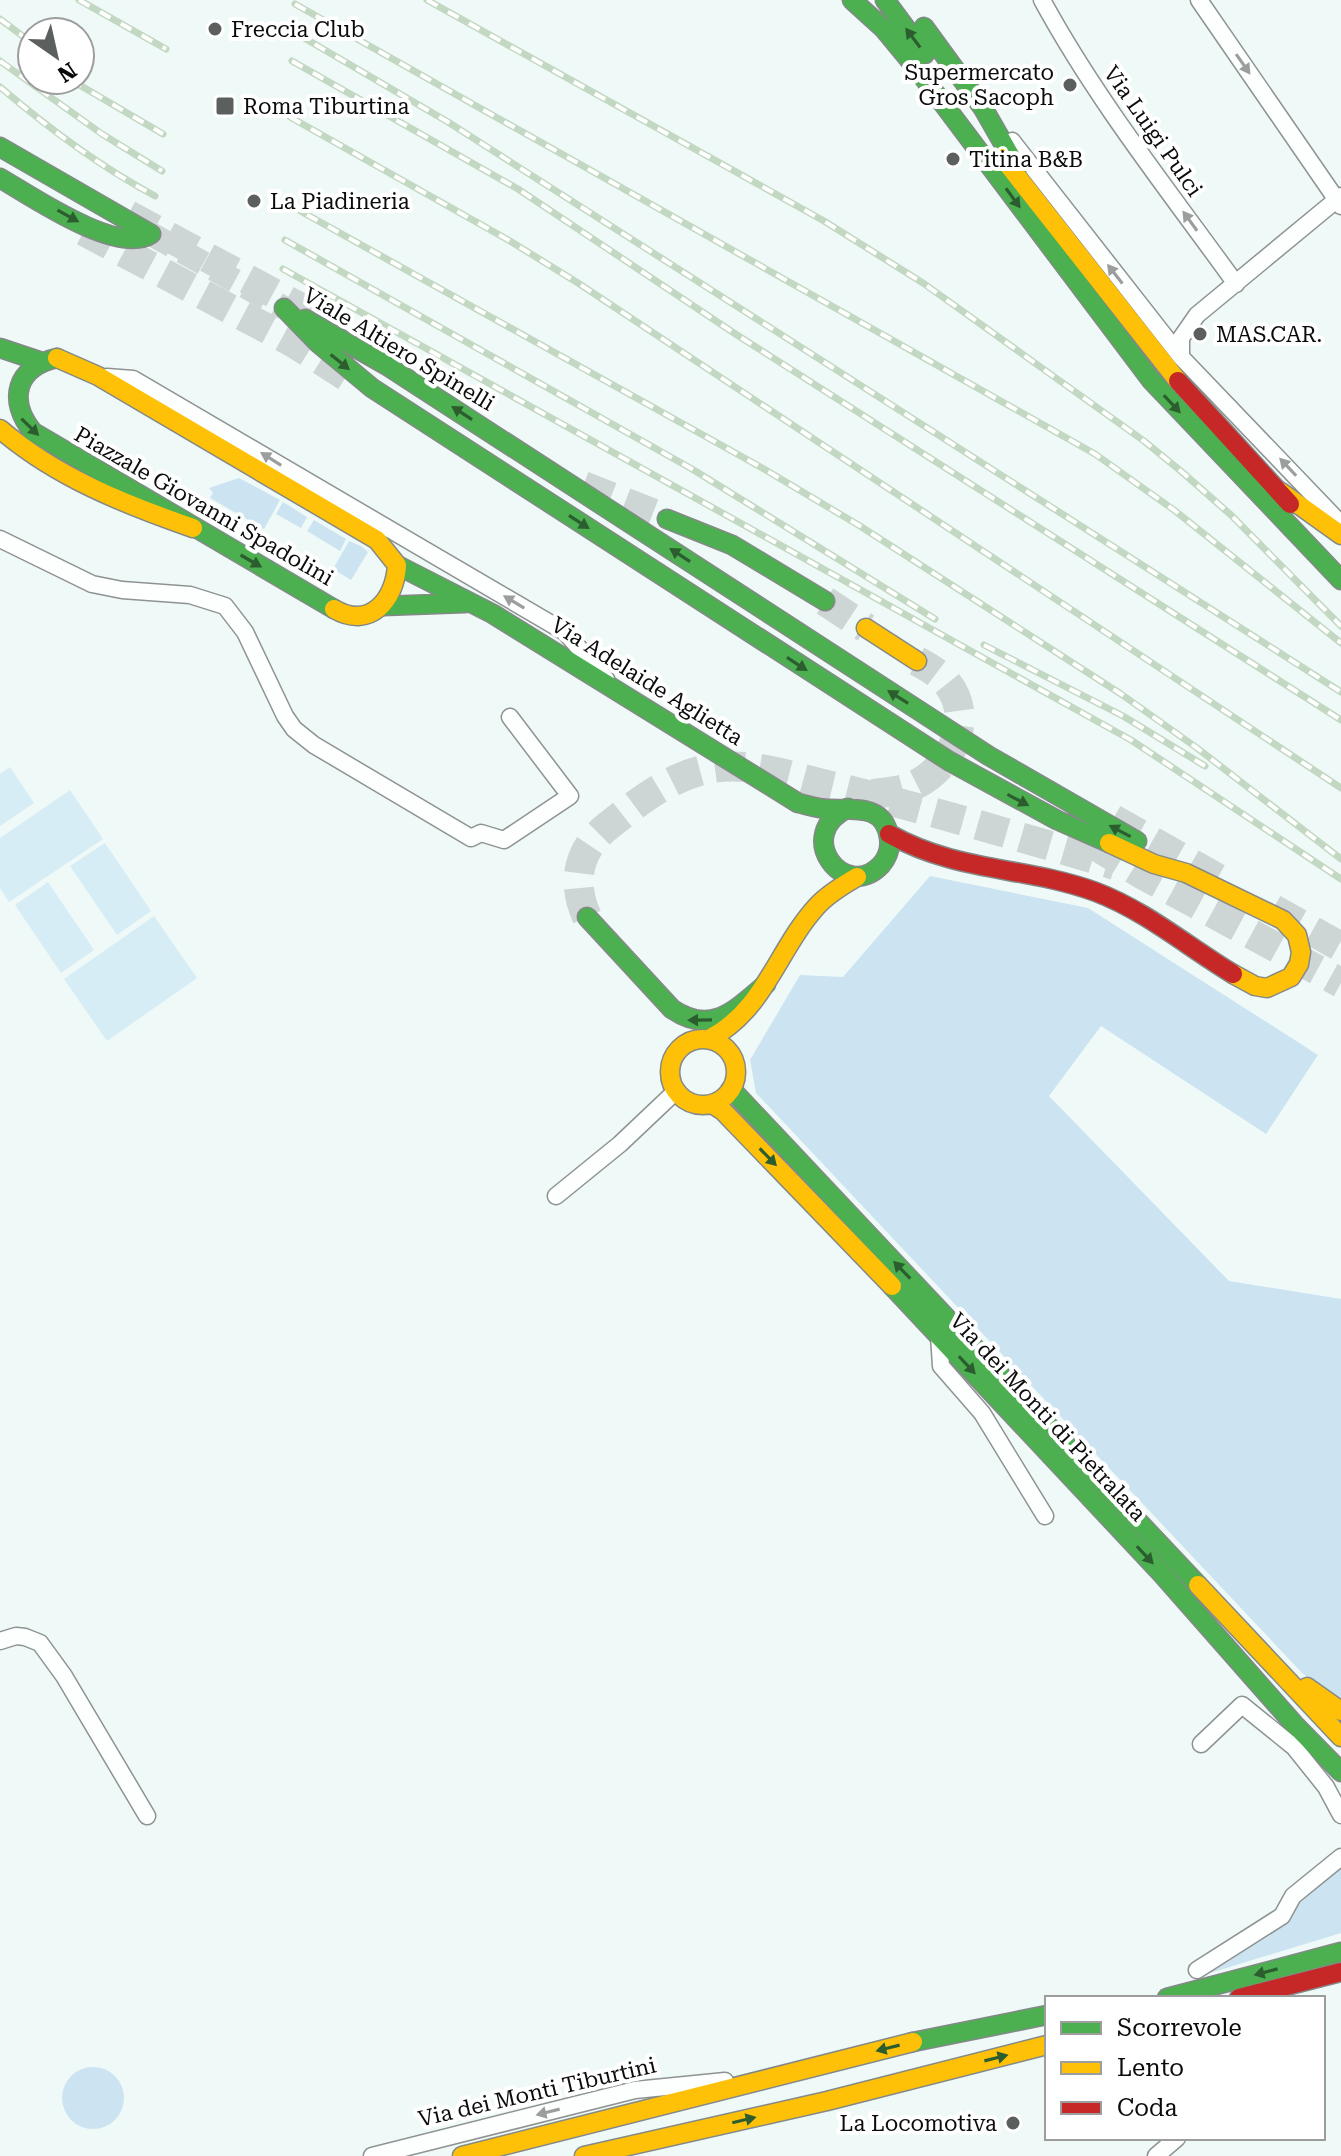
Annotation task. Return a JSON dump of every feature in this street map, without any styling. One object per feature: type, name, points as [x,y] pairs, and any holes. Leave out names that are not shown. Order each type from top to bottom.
[{"type":"main road","points":[[852,0],[884,29],[917,69],[1151,380],[1341,580]]},
{"type":"main road","points":[[885,0],[1005,161],[1192,399],[1341,558]]},
{"type":"main road","points":[[905,0],[983,108],[1029,189]]},
{"type":"main road","points":[[0,147],[151,234],[143,239],[131,240],[89,227],[0,178]]},
{"type":"main road","name":"Viale Altiero Spinelli","points":[[889,834],[911,849],[946,860],[1097,892],[1131,908],[1255,986],[1272,987],[1291,977],[1297,967],[1301,952],[1292,927],[1241,898],[1086,833],[949,761],[372,388],[308,334],[284,308],[386,365],[989,756],[1161,854],[1186,873]]},
{"type":"main road","points":[[0,349],[42,362],[61,359],[98,376],[382,544],[397,565],[394,590],[383,606]]},
{"type":"main road","name":"Piazzale Giovanni Spadolini","points":[[0,349],[19,388],[20,419],[33,432],[341,613],[363,615],[383,606]]},
{"type":"main road","points":[[19,388],[29,372],[42,362]]},
{"type":"main road","points":[[0,429],[23,448],[70,476],[132,507],[193,528]]},
{"type":"main road","points":[[1276,489],[1341,535]]},
{"type":"main road","points":[[667,519],[732,545],[825,601]]},
{"type":"main road","name":"Via Adelaide Aglietta","points":[[397,565],[493,614],[798,803],[827,809],[848,808]]},
{"type":"main road","name":"Via Adelaide Aglietta","points":[[383,606],[468,603]]},
{"type":"main road","points":[[866,628],[917,661]]},
{"type":"main road","name":"Via Adelaide Aglietta","points":[[798,803],[826,854]]},
{"type":"main road","points":[[709,1039],[728,1030],[766,984],[816,908],[838,887],[869,873],[884,862],[890,847],[889,834],[878,814],[862,808],[848,808],[830,819],[823,834],[826,854],[816,908]]},
{"type":"main road","points":[[826,854],[837,870],[857,877]]},
{"type":"main road","name":"Viale Altiero Spinelli","points":[[884,862],[946,860]]},
{"type":"main road","points":[[587,917],[672,1009],[688,1021],[700,1023],[720,1018],[766,984]]},
{"type":"main road","points":[[736,1065],[730,1051],[718,1041],[694,1039],[682,1045],[673,1056],[670,1078],[676,1091],[686,1101],[712,1104],[724,1097],[736,1079],[736,1065],[744,1037],[766,984]]},
{"type":"main road","name":"Via dei Monti di Pietralata","points":[[731,1089],[1341,1737]]},
{"type":"main road","name":"Via dei Monti di Pietralata","points":[[712,1104],[734,1122],[939,1336],[1165,1577],[1255,1682],[1299,1741],[1341,1772]]},
{"type":"main road","name":"Via dei Monti di Pietralata","points":[[1244,1632],[1304,1684],[1341,1711]]},
{"type":"main road","points":[[1175,1996],[1341,1952]]},
{"type":"main road","points":[[1247,1996],[1341,1975]]},
{"type":"main road","name":"Via dei Monti Tiburtini","points":[[462,2156],[944,2034],[1045,2015]]},
{"type":"main road","points":[[584,2156],[827,2101],[1045,2046]]},
{"type":"street","name":"Via Luigi Pulci","points":[[1042,0],[1116,120],[1236,284]]},
{"type":"street","points":[[1157,328],[1174,326],[1197,315],[1340,200],[1199,0]]},
{"type":"street","points":[[983,108],[1019,149],[1181,357],[1341,524]]},
{"type":"street","points":[[1181,357],[1182,334],[1197,315]]},
{"type":"street","points":[[98,376],[133,379],[565,632],[614,688]]},
{"type":"street","points":[[522,485],[534,476],[537,462]]},
{"type":"street","points":[[546,501],[548,489],[561,478]]},
{"type":"street","points":[[338,500],[345,521]]},
{"type":"street","points":[[0,539],[92,584],[122,590],[190,595],[225,606],[234,614],[249,640],[294,729],[314,745],[471,838],[481,833],[504,840],[570,796],[510,717]]},
{"type":"street","points":[[949,761],[961,752],[962,738]]},
{"type":"street","points":[[976,777],[979,762],[989,756]]},
{"type":"street","points":[[556,1196],[620,1144],[676,1091]]},
{"type":"street","points":[[939,1336],[941,1366],[982,1413],[1045,1516]]},
{"type":"street","points":[[0,1641],[16,1636],[40,1643],[87,1714],[147,1816]]},
{"type":"street","points":[[1201,1744],[1242,1705],[1299,1741],[1341,1815]]},
{"type":"street","points":[[1197,1970],[1282,1916],[1293,1896],[1341,1857]]},
{"type":"street","name":"Via dei Monti Tiburtini","points":[[372,2156],[635,2090],[686,2083],[763,2079]]},
{"type":"street","points":[[627,2156],[668,2137]]},
{"type":"street","points":[[1156,2156],[1175,2140]]},
{"type":"shaded area","points":[[239,478],[280,500],[264,529],[210,498],[213,493],[209,488]]},
{"type":"shaded area","points":[[283,502],[307,517],[301,528],[276,514]]},
{"type":"shaded area","points":[[314,520],[346,539],[340,551],[307,531]]},
{"type":"shaded area","points":[[349,541],[368,552],[351,580],[333,569]]},
{"type":"shaded area","points":[[10,767],[34,803],[0,826],[0,774]]},
{"type":"shaded area","points":[[70,790],[103,839],[9,902],[0,888],[0,838]]},
{"type":"shaded area","points":[[105,843],[151,911],[117,935],[70,866]]},
{"type":"shaded area","points":[[930,876],[1088,908],[1318,1055],[1266,1134],[1101,1026],[1049,1096],[1229,1281],[1341,1299],[1341,1700],[1303,1674],[756,1093],[750,1060],[800,975],[843,977]]},
{"type":"shaded area","points":[[48,882],[94,950],[61,973],[15,905]]},
{"type":"shaded area","points":[[154,916],[197,978],[107,1041],[64,979]]},
{"type":"shaded area","points":[[1341,1867],[1341,1933],[1194,1978],[1276,1928],[1304,1897]]},
{"type":"shaded area","points":[[93,2067],[115,2076],[124,2098],[115,2120],[93,2129],[71,2120],[62,2098],[71,2076]]},
{"type":"tunnel","points":[[128,215],[314,315]]},
{"type":"tunnel","points":[[84,231],[294,343],[349,378]]},
{"type":"tunnel","points":[[151,234],[284,308]]},
{"type":"tunnel","points":[[583,486],[667,519]]},
{"type":"tunnel","points":[[825,601],[866,628]]},
{"type":"tunnel","points":[[873,794],[901,790],[924,780],[947,757],[959,728],[956,697],[940,676],[917,661]]},
{"type":"tunnel","points":[[587,917],[579,891],[580,867],[598,835],[657,790],[684,776],[713,768],[757,768],[785,774],[936,813],[1115,865]]},
{"type":"tunnel","points":[[1113,819],[1224,882]]},
{"type":"tunnel","points":[[1095,845],[1140,873],[1341,983]]},
{"type":"tunnel","points":[[1273,909],[1341,947]]},
{"type":"railway","points":[[79,0],[166,49]]},
{"type":"railway","points":[[427,0],[824,221],[923,283],[1144,441],[1182,472],[1231,515],[1341,626]]},
{"type":"railway","points":[[295,4],[1095,454],[1174,510],[1341,643]]},
{"type":"railway","points":[[0,19],[16,31]]},
{"type":"railway","points":[[294,32],[448,122],[1341,692]]},
{"type":"railway","points":[[0,61],[102,134],[162,171]]},
{"type":"railway","points":[[292,61],[518,189],[737,335],[1341,720]]},
{"type":"railway","points":[[0,87],[74,146],[155,196]]},
{"type":"railway","points":[[96,95],[163,134]]},
{"type":"railway","points":[[290,117],[510,241],[578,283],[1341,788]]},
{"type":"railway","points":[[286,203],[764,469],[860,526],[1121,694],[1341,859]]},
{"type":"railway","points":[[285,240],[692,469],[935,619]]},
{"type":"railway","points":[[283,269],[1131,740],[1341,879]]},
{"type":"railway","points":[[984,645],[1123,716],[1205,766]]},
{"type":"traffic: fast","points":[[852,0],[884,29],[917,69],[1151,380],[1341,580]]},
{"type":"traffic: fast","points":[[885,0],[925,54]]},
{"type":"traffic: fast","points":[[924,27],[983,108],[1018,169]]},
{"type":"traffic: fast","points":[[0,147],[151,234]]},
{"type":"traffic: fast","points":[[0,178],[97,231],[136,239],[151,234]]},
{"type":"traffic: fast","points":[[284,308],[318,343],[372,388],[949,761],[1057,820],[1109,843]]},
{"type":"traffic: fast","points":[[305,319],[386,365],[989,756],[1137,841]]},
{"type":"traffic: fast","points":[[0,348],[42,362]]},
{"type":"traffic: fast","points":[[57,358],[32,369],[20,386],[20,408],[33,432],[334,609]]},
{"type":"traffic: fast","points":[[667,519],[732,545],[825,601]]},
{"type":"traffic: fast","points":[[397,565],[493,614],[798,803],[829,809],[839,809],[848,809],[866,811],[874,814],[886,826],[889,849],[881,865],[867,875],[853,876],[840,871],[830,861],[824,848],[824,834],[832,820],[848,808]]},
{"type":"traffic: fast","points":[[383,606],[465,603]]},
{"type":"traffic: fast","points":[[587,917],[672,1009],[686,1017],[711,1020],[722,1016],[744,1003],[766,984]]},
{"type":"traffic: fast","points":[[731,1089],[1198,1585]]},
{"type":"traffic: fast","points":[[892,1286],[1162,1574],[1294,1724],[1341,1772]]},
{"type":"traffic: fast","points":[[1175,1996],[1341,1952]]},
{"type":"traffic: fast","points":[[913,2042],[1045,2015]]},
{"type":"traffic: slow","points":[[1002,157],[1178,381]]},
{"type":"traffic: slow","points":[[57,358],[98,376],[377,540],[397,565],[386,600],[369,614],[359,616],[334,609]]},
{"type":"traffic: slow","points":[[0,429],[44,461],[92,488],[193,528]]},
{"type":"traffic: slow","points":[[1281,492],[1341,535]]},
{"type":"traffic: slow","points":[[866,628],[917,661]]},
{"type":"traffic: slow","points":[[1109,843],[1154,864],[1186,873],[1283,920],[1297,935],[1301,952],[1299,964],[1291,977],[1267,988],[1255,986],[1233,974]]},
{"type":"traffic: slow","points":[[709,1039],[728,1027],[757,996],[817,906],[857,877]]},
{"type":"traffic: slow","points":[[703,1039],[716,1041],[726,1049],[734,1059],[736,1072],[734,1085],[726,1095],[716,1103],[703,1105],[690,1103],[680,1095],[672,1085],[670,1072],[672,1059],[680,1049],[690,1041],[703,1039]]},
{"type":"traffic: slow","points":[[712,1104],[723,1111],[892,1286]]},
{"type":"traffic: slow","points":[[1198,1585],[1341,1737]]},
{"type":"traffic: slow","points":[[1307,1687],[1341,1711]]},
{"type":"traffic: slow","points":[[462,2156],[913,2042]]},
{"type":"traffic: slow","points":[[584,2156],[827,2101],[1045,2046]]},
{"type":"traffic: jam","points":[[1178,381],[1290,504]]},
{"type":"traffic: jam","points":[[889,834],[941,856],[1044,877],[1096,892],[1149,919],[1233,974]]},
{"type":"traffic: jam","points":[[1247,1996],[1341,1972]]},
{"type":"place","name":"Freccia Club","points":[[215,29]]},
{"type":"place","name":"Supermercato Gros Sacoph","points":[[1070,85]]},
{"type":"place","name":"Roma Tiburtina","points":[[225,106]]},
{"type":"place","name":"Titina B&B","points":[[953,159]]},
{"type":"place","name":"La Piadineria","points":[[254,201]]},
{"type":"place","name":"MAS.CAR.","points":[[1200,334]]},
{"type":"place","name":"La Locomotiva","points":[[1013,2123]]}]
